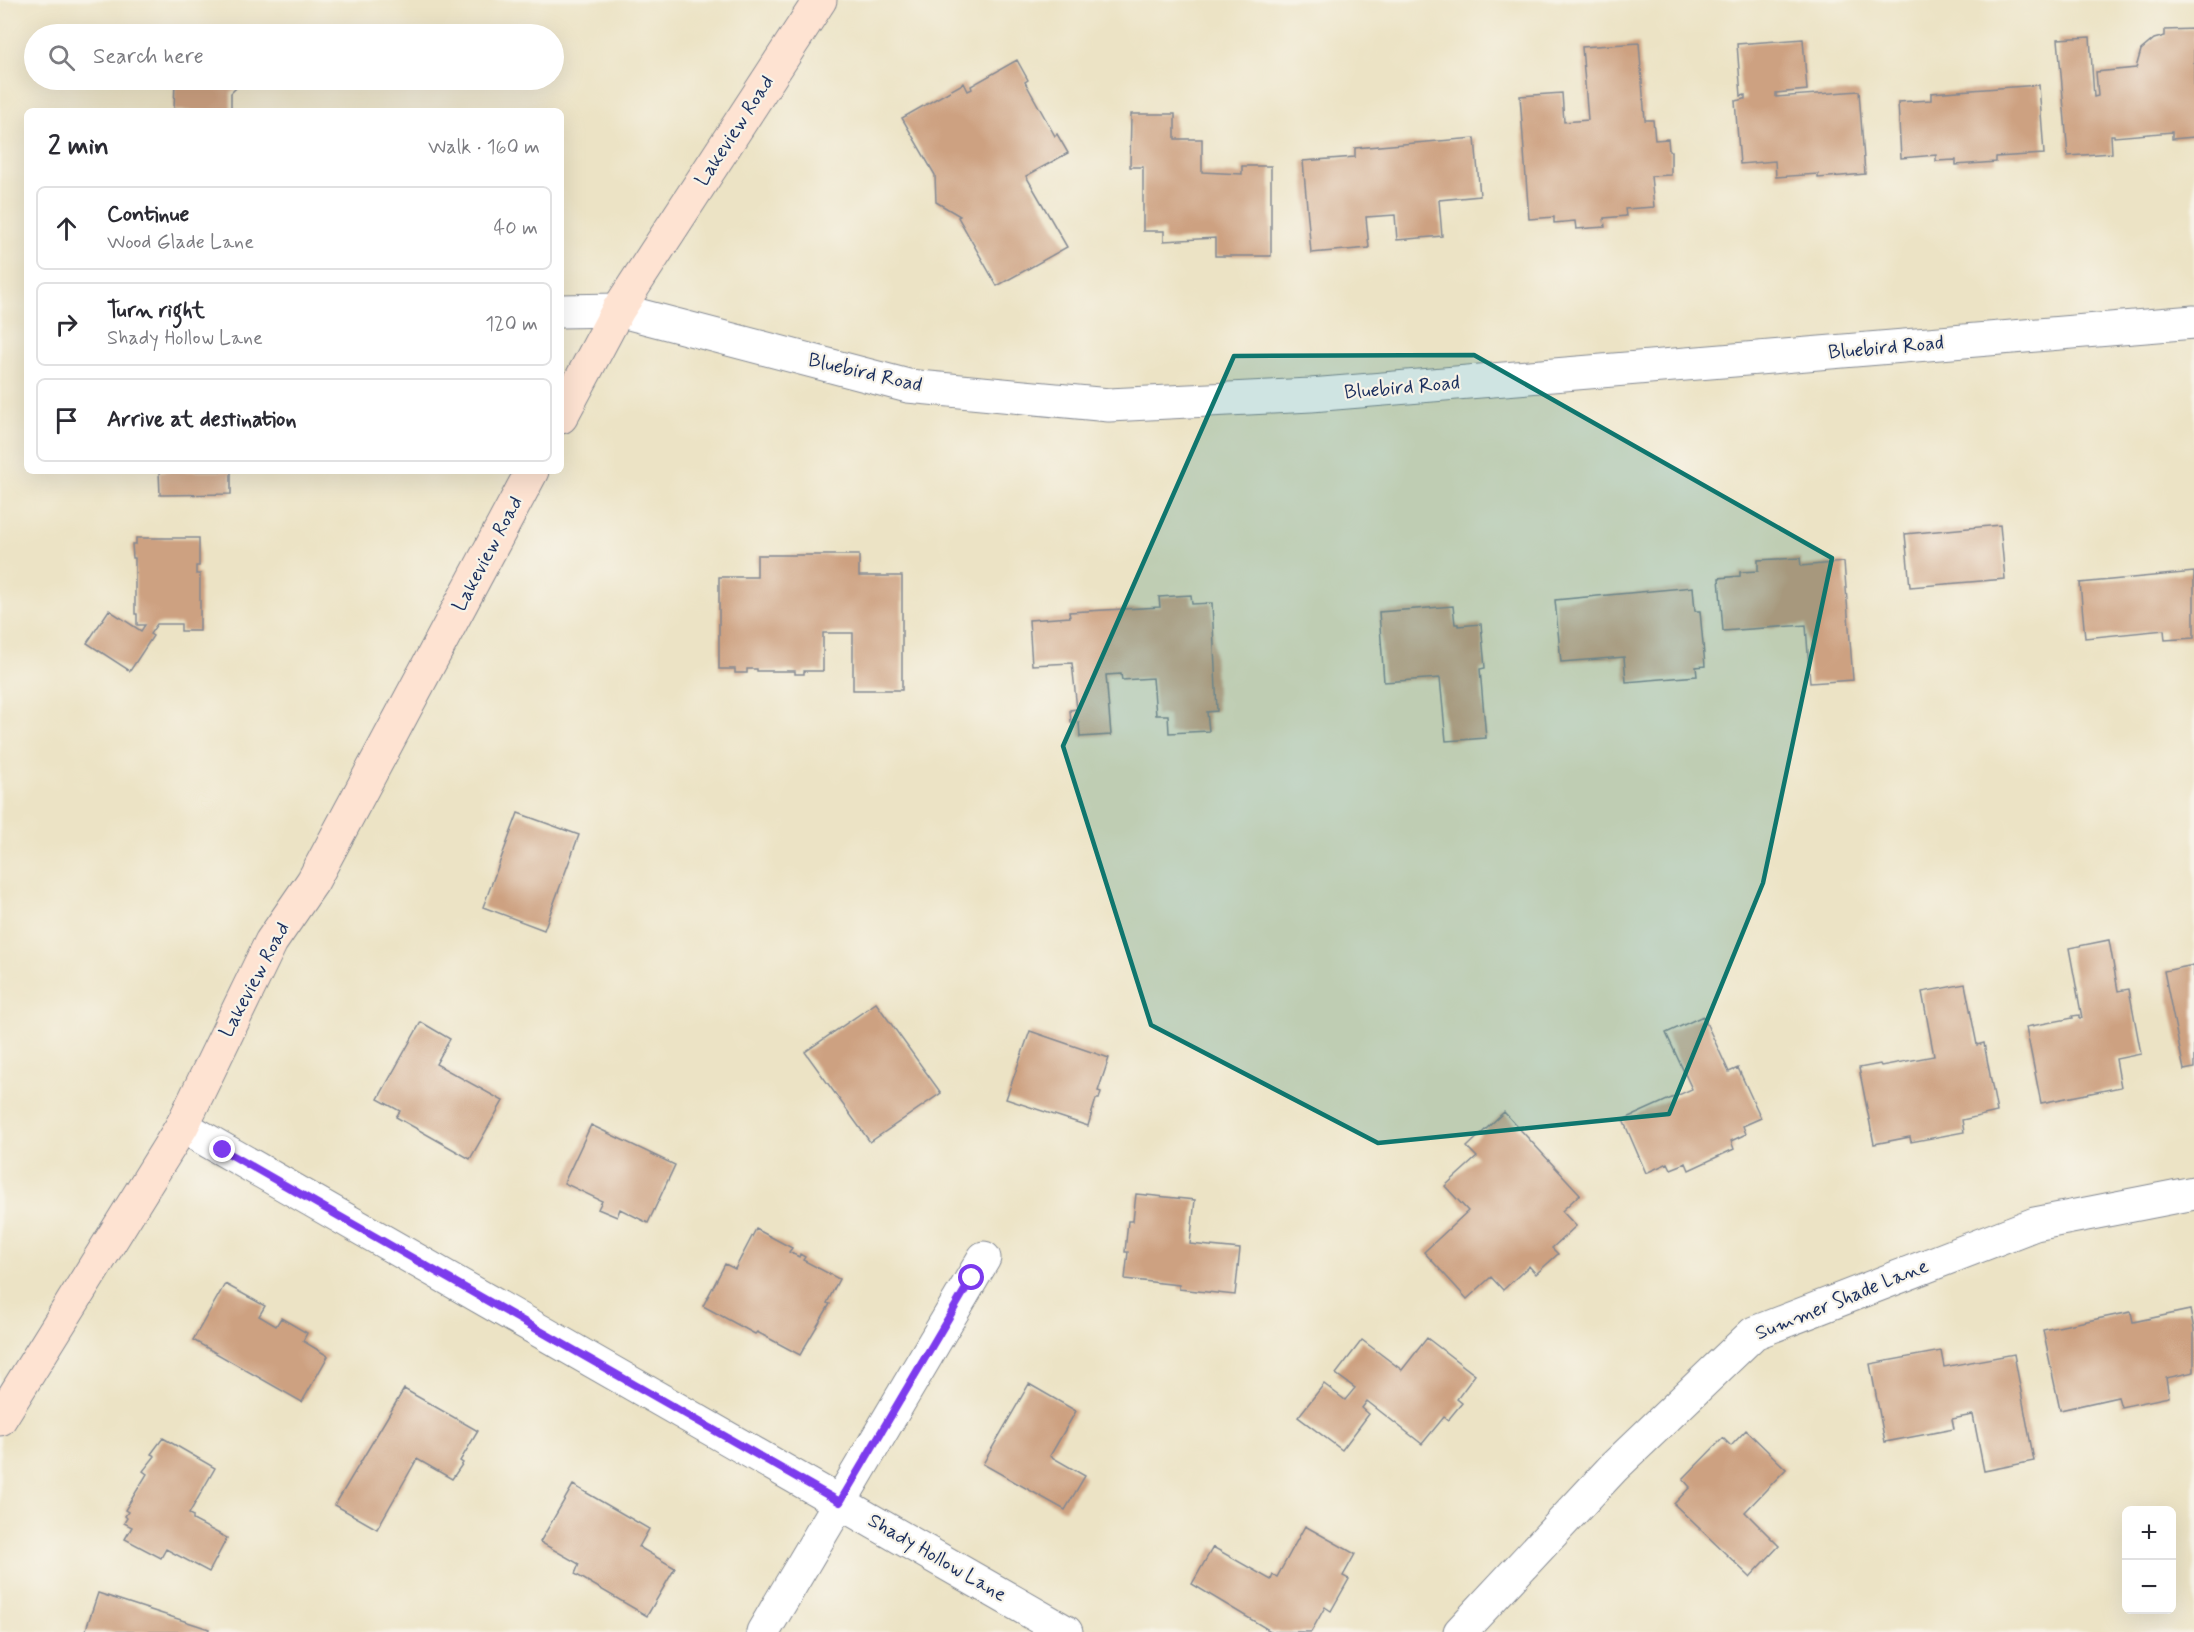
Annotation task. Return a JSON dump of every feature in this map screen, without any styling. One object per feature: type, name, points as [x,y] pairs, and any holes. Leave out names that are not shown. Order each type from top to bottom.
[{"type":"street","name":"Lakeview Road","points":[[564,411],[618,310],[820,0]]},
{"type":"street","name":"Bluebird Road","points":[[564,311],[618,310],[908,386],[1109,405],[1323,394],[2194,322]]},
{"type":"street","name":"Lakeview Road","points":[[0,1419],[182,1126],[271,942],[313,881],[530,474]]},
{"type":"street","name":"Shady Hollow Lane","points":[[182,1126],[1066,1632]]},
{"type":"street","name":"Summer Shade Lane","points":[[1460,1632],[1614,1467],[1754,1333],[2036,1224],[2194,1193]]},
{"type":"street","points":[[763,1632],[984,1258]]},
{"type":"highlighted area","points":[[1474,355],[1832,558],[1763,883],[1669,1114],[1378,1143],[1151,1025],[1063,746],[1234,356]]},
{"type":"building","points":[[2194,29],[2194,137],[2172,139],[2172,132],[2114,137],[2111,135],[2112,153],[2068,156],[2058,39],[2090,37],[2094,97],[2098,96],[2096,72],[2136,68],[2141,50],[2154,39],[2165,36],[2165,30]]},
{"type":"building","points":[[1803,39],[1807,90],[1776,93],[1776,97],[1859,91],[1865,174],[1818,178],[1818,174],[1776,177],[1775,161],[1740,164],[1735,101],[1745,99],[1745,95],[1741,96],[1737,44]]},
{"type":"building","points":[[1639,43],[1645,120],[1653,120],[1655,140],[1668,139],[1669,151],[1671,151],[1671,175],[1651,176],[1654,207],[1625,209],[1626,216],[1604,218],[1605,227],[1576,229],[1575,221],[1554,223],[1554,217],[1529,219],[1520,96],[1562,93],[1564,122],[1588,120],[1582,47]]},
{"type":"building","points":[[1017,60],[1028,80],[1025,82],[1055,136],[1057,134],[1068,153],[1026,176],[1067,247],[997,286],[958,217],[960,216],[936,202],[935,175],[902,118],[964,83],[968,91],[972,89],[971,86]]},
{"type":"building","points":[[2039,85],[2044,154],[1996,157],[1996,162],[1956,165],[1956,160],[1936,161],[1936,155],[1901,158],[1898,102],[1931,100],[1931,93]]},
{"type":"building","points":[[175,90],[234,90],[231,93],[231,108],[174,108]]},
{"type":"building","points":[[1131,114],[1175,114],[1175,139],[1202,139],[1202,172],[1242,174],[1242,166],[1271,166],[1271,256],[1215,256],[1215,238],[1164,241],[1164,231],[1143,231],[1143,167],[1130,167]]},
{"type":"building","points":[[1475,138],[1480,196],[1439,200],[1442,236],[1397,240],[1395,215],[1366,217],[1369,248],[1311,253],[1303,161],[1355,157],[1355,148]]},
{"type":"building","points":[[159,474],[231,474],[231,494],[160,495]]},
{"type":"building","points":[[2000,525],[2005,579],[1910,587],[1905,534]]},
{"type":"building","points":[[136,538],[199,538],[199,566],[196,566],[196,574],[200,574],[200,631],[181,631],[181,624],[157,624],[150,634],[153,636],[130,671],[87,643],[109,610],[141,631],[145,625],[137,625],[137,614],[135,614],[135,558],[133,558],[132,544],[136,544]]},
{"type":"building","points":[[757,555],[859,555],[859,576],[902,576],[902,690],[853,690],[853,633],[823,633],[823,671],[804,671],[804,674],[795,674],[795,671],[747,669],[747,673],[735,673],[735,669],[719,669],[719,577],[757,577]]},
{"type":"building","points":[[1800,558],[1801,566],[1844,562],[1853,680],[1810,683],[1806,625],[1723,631],[1719,578],[1740,576],[1740,572],[1758,571],[1758,560]]},
{"type":"building","points":[[2194,572],[2194,638],[2165,640],[2164,630],[2085,638],[2080,583]]},
{"type":"building","points":[[1693,587],[1695,611],[1700,611],[1705,666],[1696,667],[1697,676],[1626,682],[1624,657],[1561,662],[1555,600]]},
{"type":"building","points":[[1191,595],[1192,604],[1212,603],[1217,711],[1207,712],[1209,731],[1169,733],[1168,715],[1156,715],[1153,678],[1122,680],[1121,674],[1106,675],[1111,735],[1080,737],[1079,722],[1071,723],[1070,710],[1077,709],[1072,663],[1032,665],[1029,620],[1070,617],[1069,612],[1160,607],[1159,597]]},
{"type":"building","points":[[1453,606],[1455,624],[1458,626],[1481,624],[1485,668],[1480,669],[1486,738],[1446,741],[1440,678],[1384,682],[1379,612]]},
{"type":"building","points":[[518,813],[579,835],[544,930],[483,907]]},
{"type":"building","points":[[2109,940],[2118,991],[2129,989],[2141,1054],[2116,1059],[2121,1087],[2041,1103],[2026,1027],[2073,1018],[2072,1016],[2079,1015],[2079,1018],[2082,1018],[2069,948]]},
{"type":"building","points":[[2194,965],[2194,1068],[2184,1070],[2164,971]]},
{"type":"building","points":[[1965,984],[1977,1045],[1984,1043],[1997,1112],[1962,1120],[1964,1132],[1911,1142],[1910,1137],[1874,1144],[1859,1068],[1934,1056],[1922,992]]},
{"type":"building","points":[[876,1003],[941,1093],[870,1142],[805,1052]]},
{"type":"building","points":[[1703,1016],[1729,1072],[1738,1068],[1761,1118],[1743,1126],[1746,1134],[1731,1141],[1734,1149],[1689,1170],[1686,1163],[1671,1169],[1668,1163],[1646,1173],[1623,1120],[1692,1089],[1666,1033]]},
{"type":"building","points":[[421,1022],[450,1039],[436,1064],[503,1101],[470,1159],[396,1117],[400,1111],[378,1099]]},
{"type":"building","points":[[1030,1031],[1109,1058],[1098,1091],[1101,1092],[1099,1099],[1096,1099],[1088,1126],[1006,1099]]},
{"type":"building","points":[[1504,1112],[1580,1194],[1562,1211],[1576,1226],[1552,1248],[1558,1254],[1536,1274],[1529,1266],[1503,1290],[1491,1277],[1467,1299],[1424,1252],[1468,1211],[1445,1186],[1477,1157],[1467,1147]]},
{"type":"building","points":[[591,1125],[675,1165],[648,1223],[620,1209],[617,1217],[598,1209],[602,1201],[564,1183]]},
{"type":"building","points":[[1136,1194],[1195,1200],[1190,1244],[1240,1249],[1235,1295],[1179,1289],[1179,1285],[1125,1279],[1128,1221],[1133,1221]]},
{"type":"building","points":[[756,1229],[792,1248],[789,1252],[799,1257],[800,1254],[805,1257],[803,1260],[839,1279],[827,1303],[830,1304],[800,1355],[703,1306],[725,1264],[735,1269]]},
{"type":"building","points":[[225,1284],[265,1306],[259,1316],[276,1326],[281,1318],[307,1333],[303,1341],[328,1356],[302,1402],[193,1340]]},
{"type":"building","points":[[2190,1310],[2194,1329],[2194,1372],[2166,1378],[2169,1397],[2121,1407],[2118,1397],[2060,1410],[2043,1330],[2131,1312],[2133,1322]]},
{"type":"building","points":[[1427,1338],[1475,1375],[1457,1399],[1462,1403],[1448,1420],[1444,1417],[1422,1444],[1367,1401],[1362,1408],[1369,1414],[1342,1450],[1298,1417],[1324,1384],[1345,1400],[1355,1388],[1336,1374],[1362,1340],[1402,1370]]},
{"type":"building","points":[[1941,1351],[1944,1367],[2014,1354],[2034,1461],[1984,1471],[1973,1415],[1952,1419],[1954,1429],[1885,1442],[1870,1364]]},
{"type":"building","points":[[1029,1384],[1076,1411],[1050,1456],[1085,1476],[1065,1510],[983,1464]]},
{"type":"building","points":[[404,1389],[478,1431],[460,1461],[463,1463],[452,1479],[417,1459],[377,1529],[335,1505]]},
{"type":"building","points":[[1746,1430],[1786,1469],[1745,1512],[1779,1546],[1750,1577],[1674,1504],[1690,1487],[1683,1479],[1723,1438],[1731,1446]]},
{"type":"building","points":[[163,1438],[215,1468],[189,1514],[193,1516],[193,1520],[227,1538],[209,1572],[166,1549],[161,1558],[125,1539],[132,1527],[124,1523],[128,1512],[125,1510],[147,1474],[143,1471],[155,1456],[151,1454]]},
{"type":"building","points":[[573,1485],[649,1529],[639,1547],[675,1568],[647,1616],[575,1574],[579,1564],[540,1542]]},
{"type":"building","points":[[1305,1526],[1355,1554],[1343,1576],[1349,1579],[1331,1611],[1325,1607],[1311,1632],[1272,1632],[1192,1584],[1213,1547],[1271,1580],[1273,1575],[1277,1577]]},
{"type":"building","points":[[98,1593],[209,1629],[208,1632],[85,1632]]},
{"type":"route","points":[[223,1150],[840,1502],[972,1278]]}]
